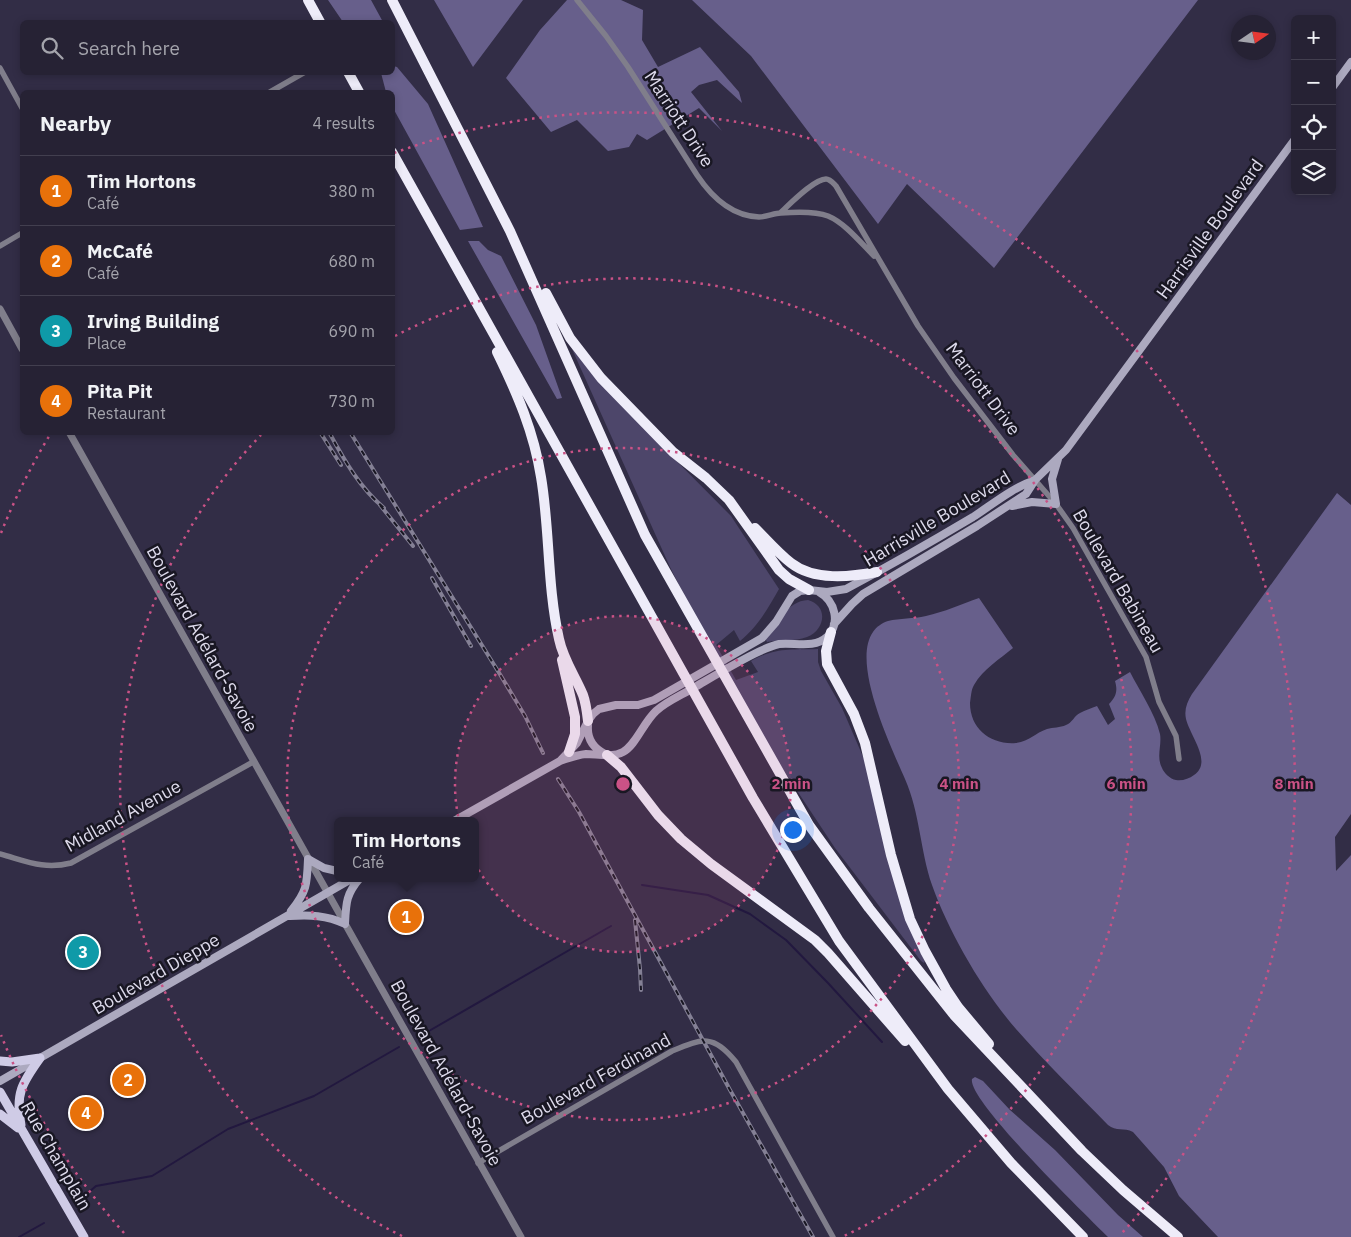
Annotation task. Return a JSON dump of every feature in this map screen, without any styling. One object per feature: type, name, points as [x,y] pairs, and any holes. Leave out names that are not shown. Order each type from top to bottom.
[{"type":"highway","points":[[308,0],[319,20]]},
{"type":"highway","points":[[392,0],[510,231],[566,330],[601,378],[673,452],[706,478],[729,500],[779,570],[789,579],[812,590]]},
{"type":"highway","points":[[350,75],[359,90]]},
{"type":"highway","points":[[395,157],[753,798],[839,941],[948,1089]]},
{"type":"highway","points":[[510,231],[645,535],[810,826],[869,908],[954,1015],[1045,1112],[1123,1190],[1178,1237]]},
{"type":"highway","points":[[445,246],[514,386],[531,430],[542,483],[559,640],[575,718],[575,734],[569,752]]},
{"type":"highway","points":[[741,515],[792,564],[809,572],[830,576],[859,576],[877,572]]},
{"type":"highway","points":[[832,628],[826,651],[827,664],[854,714],[865,744],[891,855],[907,912],[916,933],[936,972],[958,1007],[1045,1112]]},
{"type":"highway","points":[[559,640],[565,658],[583,695],[588,721]]},
{"type":"highway","points":[[606,755],[621,767],[658,816],[681,839],[711,864],[815,940],[828,953],[1011,1163],[1083,1237]]},
{"type":"main road","points":[[1336,83],[1351,62]]},
{"type":"main road","name":"Harrisville Boulevard","points":[[560,760],[576,755],[616,755],[629,748],[648,718],[662,706],[749,656],[777,645],[819,642],[863,594],[1005,509],[1026,494],[1035,480],[1066,450],[1291,144]]},
{"type":"main road","points":[[1005,509],[1032,502],[1056,504],[1052,479],[1059,457]]},
{"type":"main road","name":"Harrisville Boulevard","points":[[588,721],[599,709],[616,705],[638,706],[658,698],[762,638],[770,630],[792,596],[800,591],[829,592],[846,589],[999,501],[1019,486],[1035,480]]},
{"type":"main road","points":[[812,590],[831,601],[835,616],[832,628]]},
{"type":"main road","points":[[461,817],[560,760],[577,743],[588,721]]},
{"type":"main road","points":[[588,721],[587,731],[589,739],[593,746],[606,755]]},
{"type":"main road","points":[[288,916],[304,892],[307,884],[308,859],[324,868],[334,870]]},
{"type":"main road","name":"Boulevard Dieppe","points":[[0,1081],[346,882]]},
{"type":"main road","points":[[288,916],[320,915],[335,919],[344,924],[347,899],[356,882]]},
{"type":"main road","points":[[0,1061],[12,1062],[40,1058]]},
{"type":"main road","points":[[23,1132],[18,1108],[19,1093],[26,1077],[40,1058]]},
{"type":"main road","name":"Rue Champlain","points":[[0,1092],[84,1237]]},
{"type":"main road","points":[[0,1114],[23,1132]]},
{"type":"street","name":"Marriott Drive","points":[[577,0],[606,36],[697,175],[713,196],[746,215],[759,217],[801,212],[827,216],[842,224],[880,261]]},
{"type":"street","points":[[0,68],[20,104]]},
{"type":"street","points":[[274,90],[300,75]]},
{"type":"street","name":"Marriott Drive","points":[[780,213],[814,184],[827,179],[831,181],[918,326],[954,378],[1013,456],[1056,504]]},
{"type":"street","points":[[0,246],[20,234]]},
{"type":"street","points":[[0,309],[20,345]]},
{"type":"street","name":"Boulevard Adélard-Savoie","points":[[71,435],[478,1163],[522,1237]]},
{"type":"street","name":"Boulevard Babineau","points":[[1056,504],[1073,528],[1146,657],[1159,702],[1176,736],[1179,759]]},
{"type":"street","name":"Midland Avenue","points":[[0,854],[46,866],[71,863],[254,762]]},
{"type":"street","name":"Boulevard Ferdinand","points":[[478,1163],[672,1052],[704,1040],[714,1042],[727,1051],[736,1062],[833,1237]]},
{"type":"shaded area","points":[[328,0],[371,0],[382,20],[342,20]]},
{"type":"shaded area","points":[[434,0],[523,0],[473,67]]},
{"type":"shaded area","points":[[567,0],[621,0],[643,10],[642,40],[658,67],[700,47],[739,92],[742,103],[717,80],[699,85],[691,92],[722,131],[699,108],[647,140],[637,134],[629,147],[608,151],[577,120],[551,132],[506,78],[540,30]]},
{"type":"shaded area","points":[[692,0],[1198,0],[994,268],[907,184],[878,224],[751,56]]},
{"type":"shaded area","points":[[395,66],[397,67],[428,104],[483,227],[460,230],[395,112],[395,90],[385,90],[382,75],[395,75]]},
{"type":"shaded area","points":[[468,241],[479,241],[488,250],[501,256],[536,325],[562,398],[557,399]]},
{"type":"shaded area","points":[[572,349],[629,413],[731,516],[779,589],[762,617],[746,636],[740,641],[734,630],[716,645],[736,680],[758,672],[751,661],[768,653],[784,650],[818,649],[818,662],[821,671],[842,708],[864,759],[925,961],[924,963],[835,848],[774,756],[688,603],[670,567]]},
{"type":"shaded area","points":[[1337,493],[1351,505],[1351,814],[1335,837],[1336,871],[1351,855],[1351,1237],[1218,1237],[1179,1196],[1164,1167],[1133,1132],[1108,1125],[1016,1029],[991,997],[968,961],[957,942],[932,885],[910,792],[875,705],[867,664],[867,646],[874,630],[886,622],[933,614],[979,598],[1013,648],[987,669],[972,689],[971,712],[978,728],[984,734],[990,738],[1007,743],[1021,742],[1047,729],[1068,724],[1078,714],[1097,706],[1108,725],[1115,719],[1109,704],[1116,694],[1115,681],[1130,672],[1158,726],[1160,734],[1159,760],[1163,770],[1174,779],[1190,778],[1199,770],[1201,756],[1185,716],[1190,697]]},
{"type":"shaded area","points":[[808,600],[815,603],[822,612],[821,624],[818,629],[813,634],[802,639],[767,642],[765,638],[783,614],[794,604]]},
{"type":"shaded area","points":[[975,1077],[983,1081],[1010,1110],[1055,1150],[1118,1215],[1143,1237],[1108,1237],[1055,1184],[988,1110],[976,1091],[972,1079]]},
{"type":"waterway","points":[[642,885],[708,895],[750,914],[786,940],[882,1042]]},
{"type":"waterway","points":[[422,1035],[611,926]]},
{"type":"waterway","points":[[89,1192],[96,1186],[152,1176],[228,1129],[314,1096],[399,1047]]},
{"type":"waterway","points":[[19,1237],[44,1223]]},
{"type":"railway","points":[[322,435],[341,465]]},
{"type":"railway","points":[[331,435],[360,483],[384,508]]},
{"type":"railway","points":[[352,435],[501,676],[525,716],[543,753]]},
{"type":"railway","points":[[380,505],[413,546]]},
{"type":"railway","points":[[432,578],[471,646]]},
{"type":"railway","points":[[558,779],[579,812],[730,1090],[813,1237]]},
{"type":"railway","points":[[635,920],[641,990]]},
{"type":"place","name":"Tim Hortons","points":[[406,917]]},
{"type":"place","name":"Irving Building","points":[[83,952]]},
{"type":"place","name":"McCafé","points":[[128,1080]]},
{"type":"place","name":"Pita Pit","points":[[86,1113]]}]
